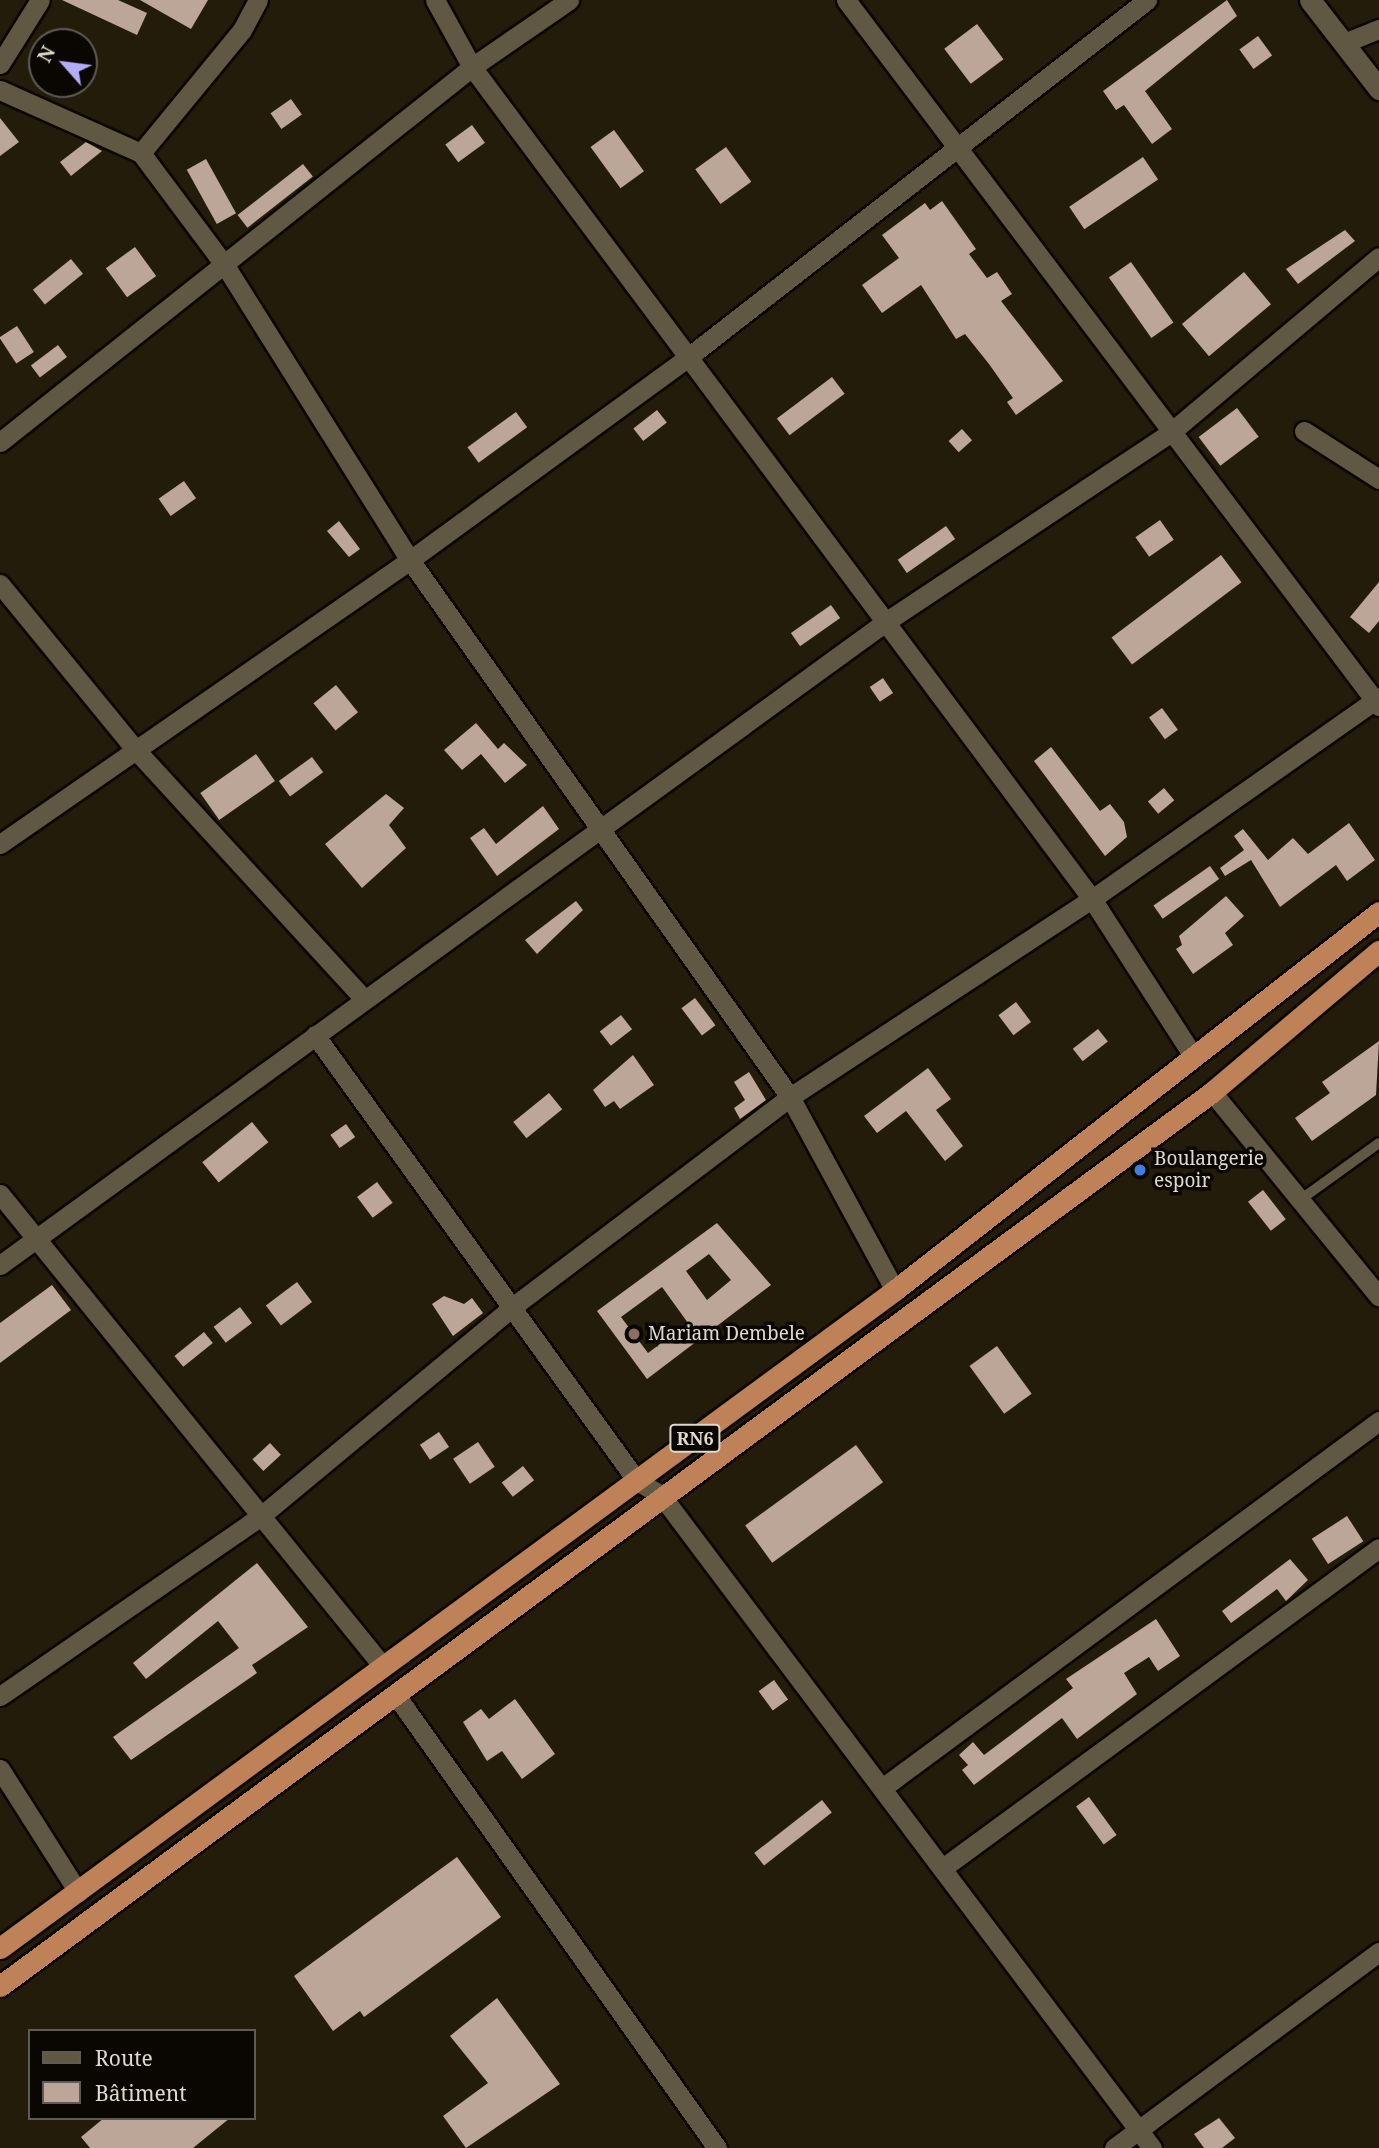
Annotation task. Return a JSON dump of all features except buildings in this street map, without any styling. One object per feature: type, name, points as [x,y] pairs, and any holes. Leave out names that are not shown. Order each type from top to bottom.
[{"type":"highway","name":"RN6","points":[[0,1948],[381,1664],[637,1481],[895,1290],[1379,912]]},
{"type":"highway","name":"RN6","points":[[0,1986],[661,1495],[1212,1092],[1379,951]]},
{"type":"street","points":[[0,64],[40,0]]},
{"type":"street","points":[[141,153],[242,30],[258,0]]},
{"type":"street","points":[[435,0],[472,67],[1092,899],[1194,1057]]},
{"type":"street","points":[[0,442],[226,267],[472,67],[569,0]]},
{"type":"street","points":[[0,1696],[262,1515],[511,1308],[790,1097],[1092,899],[1378,701],[1170,433],[961,146],[846,0]]},
{"type":"street","points":[[0,844],[134,748],[411,560],[687,358],[1147,0]]},
{"type":"street","points":[[1310,0],[1379,89]]},
{"type":"street","points":[[1344,43],[1379,29]]},
{"type":"street","points":[[0,90],[141,153],[226,267],[411,560],[596,830],[790,1097],[895,1290]]},
{"type":"street","points":[[0,1265],[884,623],[1170,433],[1379,257]]},
{"type":"street","points":[[1304,431],[1379,479]]},
{"type":"street","points":[[0,584],[134,748],[364,999]]},
{"type":"street","points":[[315,1035],[637,1481],[661,1495],[885,1786],[1152,2148]]},
{"type":"street","points":[[1212,1092],[1379,1297]]},
{"type":"street","points":[[0,1194],[34,1241],[262,1515],[381,1664]]},
{"type":"street","points":[[885,1786],[1379,1421]]},
{"type":"street","points":[[944,1867],[1379,1548]]},
{"type":"street","points":[[395,1694],[717,2148]]},
{"type":"street","points":[[0,1769],[78,1892]]},
{"type":"street","points":[[1114,2148],[1379,1952]]},
{"type":"lane","points":[[1300,1200],[1379,1143]]},
{"type":"place","name":"Boulangerie espoir","points":[[1140,1170]]},
{"type":"place","name":"Mariam Dembele","points":[[634,1334]]}]
